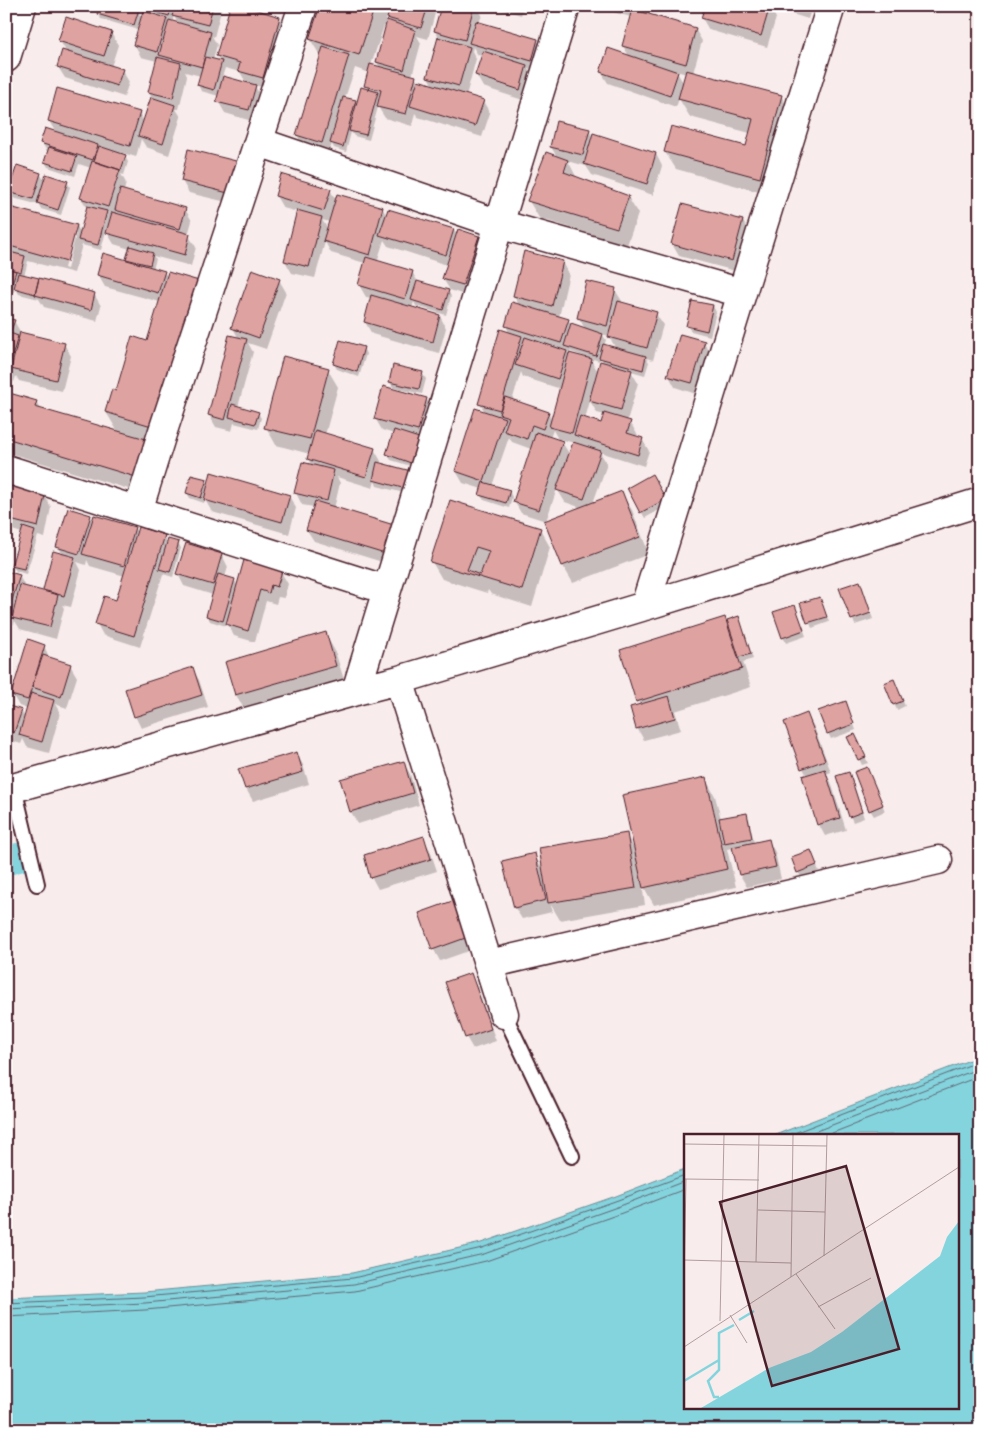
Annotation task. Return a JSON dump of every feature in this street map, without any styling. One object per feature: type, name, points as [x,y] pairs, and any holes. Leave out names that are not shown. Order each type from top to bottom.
[{"type":"street","points":[[6,58],[22,6]]},
{"type":"street","points":[[138,511],[303,6]]},
{"type":"street","points":[[356,690],[566,6]]},
{"type":"street","points":[[645,606],[831,6]]},
{"type":"street","points":[[259,142],[499,224],[742,293]]},
{"type":"street","points":[[6,470],[387,590]]},
{"type":"street","points":[[10,789],[356,690],[399,680],[980,502]]},
{"type":"street","points":[[399,680],[504,1014]]},
{"type":"street","points":[[489,964],[938,860]]},
{"type":"lane","points":[[10,789],[37,884]]},
{"type":"lane","points":[[504,1014],[572,1156]]},
{"type":"water","points":[[980,1056],[980,1430],[6,1430],[6,1298],[144,1292],[352,1273],[481,1243],[616,1196],[684,1169],[684,1408],[958,1408],[958,1134],[778,1134]]},
{"type":"building","points":[[99,6],[128,6],[139,9],[134,25],[97,14]]},
{"type":"building","points":[[153,6],[172,6],[169,16],[152,11]]},
{"type":"building","points":[[175,6],[213,6],[208,25],[172,16]]},
{"type":"building","points":[[230,6],[244,6],[280,17],[263,78],[238,71],[240,63],[216,56]]},
{"type":"building","points":[[320,6],[375,6],[359,55],[309,39]]},
{"type":"building","points":[[391,6],[428,6],[421,28],[387,18]]},
{"type":"building","points":[[441,6],[474,6],[465,40],[434,31]]},
{"type":"building","points":[[705,6],[770,6],[761,36],[701,18]]},
{"type":"building","points":[[632,9],[696,28],[686,64],[622,46]]},
{"type":"building","points":[[143,11],[167,18],[157,52],[133,45]]},
{"type":"building","points":[[66,17],[112,32],[104,56],[58,41]]},
{"type":"building","points":[[169,20],[211,32],[202,67],[159,55]]},
{"type":"building","points":[[387,20],[415,30],[404,70],[376,62]]},
{"type":"building","points":[[476,21],[538,39],[532,61],[469,43]]},
{"type":"building","points":[[438,37],[470,47],[459,86],[427,77]]},
{"type":"building","points":[[323,47],[349,55],[322,143],[296,135]]},
{"type":"building","points":[[608,48],[678,72],[670,96],[600,72]]},
{"type":"building","points":[[62,50],[123,69],[117,86],[57,67]]},
{"type":"building","points":[[483,51],[527,65],[520,90],[475,75]]},
{"type":"building","points":[[157,57],[181,63],[173,98],[148,92]]},
{"type":"building","points":[[205,57],[222,61],[214,90],[197,85]]},
{"type":"building","points":[[370,64],[416,76],[406,114],[377,107],[381,90],[364,86]]},
{"type":"building","points":[[686,70],[782,95],[760,178],[664,152],[671,126],[746,146],[753,119],[678,99]]},
{"type":"building","points":[[223,76],[256,85],[249,110],[216,102]]},
{"type":"building","points":[[418,80],[484,100],[475,126],[410,106]]},
{"type":"building","points":[[361,87],[378,92],[366,135],[349,131]]},
{"type":"building","points":[[57,88],[140,112],[130,146],[48,121]]},
{"type":"building","points":[[151,97],[175,105],[163,144],[138,136]]},
{"type":"building","points":[[343,97],[356,100],[343,147],[330,143]]},
{"type":"building","points":[[556,121],[590,129],[583,155],[550,147]]},
{"type":"building","points":[[45,128],[98,145],[93,160],[40,143]]},
{"type":"building","points":[[593,133],[656,153],[647,184],[584,164]]},
{"type":"building","points":[[99,146],[126,155],[121,170],[94,161]]},
{"type":"building","points":[[49,147],[77,156],[72,171],[44,162]]},
{"type":"building","points":[[188,149],[240,162],[232,194],[181,181]]},
{"type":"building","points":[[546,152],[568,160],[564,172],[629,196],[617,228],[527,201]]},
{"type":"building","points":[[92,161],[120,170],[108,207],[80,198]]},
{"type":"building","points":[[17,165],[41,173],[33,199],[8,192]]},
{"type":"building","points":[[46,174],[68,181],[58,210],[37,203]]},
{"type":"building","points":[[281,174],[331,189],[324,211],[275,196]]},
{"type":"building","points":[[120,189],[186,208],[180,229],[115,210]]},
{"type":"building","points":[[337,194],[383,207],[370,255],[323,241]]},
{"type":"building","points":[[682,204],[743,220],[732,261],[671,244]]},
{"type":"building","points":[[6,206],[77,225],[67,262],[6,245]]},
{"type":"building","points":[[87,206],[107,211],[98,245],[78,240]]},
{"type":"building","points":[[388,209],[454,229],[446,255],[379,235]]},
{"type":"building","points":[[297,210],[322,217],[309,267],[284,261]]},
{"type":"building","points":[[112,212],[190,234],[185,255],[106,233]]},
{"type":"building","points":[[458,229],[479,236],[463,285],[442,279]]},
{"type":"building","points":[[130,246],[153,253],[150,265],[126,259]]},
{"type":"building","points":[[6,251],[25,256],[21,272],[6,268]]},
{"type":"building","points":[[524,251],[563,261],[552,306],[513,296]]},
{"type":"building","points":[[103,253],[165,271],[158,293],[97,275]]},
{"type":"building","points":[[366,257],[413,271],[405,299],[358,285]]},
{"type":"building","points":[[6,268],[16,271],[11,287],[6,286]]},
{"type":"building","points":[[252,269],[280,279],[259,338],[231,328]]},
{"type":"building","points":[[168,272],[199,281],[155,427],[105,412],[112,389],[116,391],[132,336],[147,341]]},
{"type":"building","points":[[18,273],[39,278],[35,294],[14,288]]},
{"type":"building","points":[[39,278],[95,293],[91,310],[35,295]]},
{"type":"building","points":[[417,281],[449,290],[443,310],[411,300]]},
{"type":"building","points":[[586,281],[616,288],[607,326],[577,318]]},
{"type":"building","points":[[371,295],[440,315],[433,342],[364,322]]},
{"type":"building","points":[[618,301],[657,312],[647,348],[608,337]]},
{"type":"building","points":[[692,301],[713,305],[707,331],[686,326]]},
{"type":"building","points":[[512,302],[569,319],[561,343],[505,326]]},
{"type":"building","points":[[6,318],[15,320],[10,333],[18,336],[8,371],[6,371]]},
{"type":"building","points":[[571,323],[603,334],[596,356],[564,346]]},
{"type":"building","points":[[500,329],[522,336],[500,410],[478,404]]},
{"type":"building","points":[[20,332],[65,343],[56,380],[11,369]]},
{"type":"building","points":[[680,334],[705,341],[692,383],[667,376]]},
{"type":"building","points":[[229,335],[247,339],[225,420],[208,415]]},
{"type":"building","points":[[525,337],[567,351],[558,379],[515,365]]},
{"type":"building","points":[[340,340],[364,347],[357,372],[333,364]]},
{"type":"building","points":[[603,344],[646,356],[643,370],[599,358]]},
{"type":"building","points":[[569,353],[592,359],[572,433],[549,427]]},
{"type":"building","points":[[283,356],[329,368],[310,439],[264,428]]},
{"type":"building","points":[[600,361],[632,370],[621,410],[589,401]]},
{"type":"building","points":[[393,365],[423,372],[419,389],[389,382]]},
{"type":"building","points":[[383,386],[427,398],[418,431],[374,419]]},
{"type":"building","points":[[6,392],[37,401],[35,407],[146,439],[136,477],[6,438]]},
{"type":"building","points":[[505,397],[549,412],[543,429],[532,425],[527,439],[504,431],[509,417],[499,414]]},
{"type":"building","points":[[232,404],[259,412],[255,424],[229,417]]},
{"type":"building","points":[[475,408],[505,418],[484,481],[455,471]]},
{"type":"building","points":[[604,413],[631,421],[627,433],[643,438],[638,455],[574,435],[580,416],[601,423]]},
{"type":"building","points":[[315,430],[375,448],[366,477],[307,459]]},
{"type":"building","points":[[394,430],[419,438],[411,463],[386,454]]},
{"type":"building","points":[[536,432],[563,441],[539,510],[513,502]]},
{"type":"building","points":[[573,442],[601,451],[584,499],[556,490]]},
{"type":"building","points":[[302,462],[334,470],[327,501],[294,493]]},
{"type":"building","points":[[377,462],[411,471],[406,489],[373,480]]},
{"type":"building","points":[[211,472],[290,495],[282,522],[204,500]]},
{"type":"building","points":[[652,474],[666,499],[640,513],[627,488]]},
{"type":"building","points":[[191,475],[207,479],[201,498],[186,493]]},
{"type":"building","points":[[483,482],[510,490],[506,503],[479,495]]},
{"type":"building","points":[[7,485],[45,495],[38,527],[6,519]]},
{"type":"building","points":[[622,491],[640,537],[562,566],[544,521]]},
{"type":"building","points":[[450,500],[541,528],[522,590],[430,562]],"holes":[[[476,547],[489,551],[480,575],[467,570]]]},
{"type":"building","points":[[315,501],[394,525],[385,554],[306,530]]},
{"type":"building","points":[[68,508],[91,515],[79,554],[56,547]]},
{"type":"building","points":[[94,515],[135,527],[124,566],[82,554]]},
{"type":"building","points":[[23,527],[35,531],[24,569],[11,566]]},
{"type":"building","points":[[138,527],[165,535],[134,636],[95,624],[104,596],[116,600]]},
{"type":"building","points":[[168,539],[179,542],[170,572],[159,569]]},
{"type":"building","points":[[186,543],[222,554],[213,585],[176,574]]},
{"type":"building","points":[[53,551],[75,557],[64,596],[43,590]]},
{"type":"building","points":[[244,560],[282,571],[277,587],[271,585],[269,593],[260,590],[248,631],[226,624]]},
{"type":"building","points":[[6,571],[20,575],[8,613],[6,613]]},
{"type":"building","points":[[218,574],[235,579],[223,621],[206,616]]},
{"type":"building","points":[[860,581],[871,613],[851,620],[839,588]]},
{"type":"building","points":[[20,585],[58,595],[50,627],[12,618]]},
{"type":"building","points":[[820,597],[827,617],[807,623],[800,603]]},
{"type":"building","points":[[795,605],[804,630],[782,638],[773,612]]},
{"type":"building","points":[[739,616],[751,654],[739,657],[727,620]]},
{"type":"building","points":[[725,617],[742,669],[636,702],[620,650]]},
{"type":"building","points":[[326,632],[336,666],[235,695],[225,662]]},
{"type":"building","points":[[28,639],[45,645],[28,700],[11,695]]},
{"type":"building","points":[[43,655],[71,664],[61,697],[32,687]]},
{"type":"building","points":[[193,667],[202,695],[134,717],[125,689]]},
{"type":"building","points":[[894,679],[903,701],[893,705],[884,683]]},
{"type":"building","points":[[31,693],[54,700],[42,742],[19,735]]},
{"type":"building","points":[[669,696],[675,718],[636,729],[630,707]]},
{"type":"building","points":[[846,701],[854,724],[827,734],[818,711]]},
{"type":"building","points":[[6,705],[22,710],[14,733],[6,730]]},
{"type":"building","points":[[807,713],[825,760],[801,769],[784,722]]},
{"type":"building","points":[[855,734],[866,757],[858,760],[847,737]]},
{"type":"building","points":[[297,752],[303,772],[245,789],[238,769]]},
{"type":"building","points":[[404,761],[413,793],[350,812],[340,779]]},
{"type":"building","points":[[867,767],[883,805],[869,811],[854,772]]},
{"type":"building","points":[[825,769],[840,818],[817,825],[802,776]]},
{"type":"building","points":[[849,772],[862,812],[849,817],[836,776]]},
{"type":"building","points":[[706,777],[727,869],[643,888],[622,795]]},
{"type":"building","points":[[747,813],[752,838],[724,843],[719,818]]},
{"type":"building","points":[[627,833],[636,888],[548,903],[539,848]]},
{"type":"building","points":[[424,836],[431,859],[370,878],[364,855]]},
{"type":"building","points":[[769,839],[776,867],[739,875],[732,847]]},
{"type":"building","points":[[811,850],[817,865],[797,873],[791,857]]},
{"type":"building","points":[[535,853],[546,900],[514,908],[502,861]]},
{"type":"building","points":[[458,899],[471,936],[432,950],[419,913]]},
{"type":"building","points":[[471,973],[491,1029],[465,1038],[445,982]]},
{"type":"waterway","points":[[6,861],[20,857]]}]
